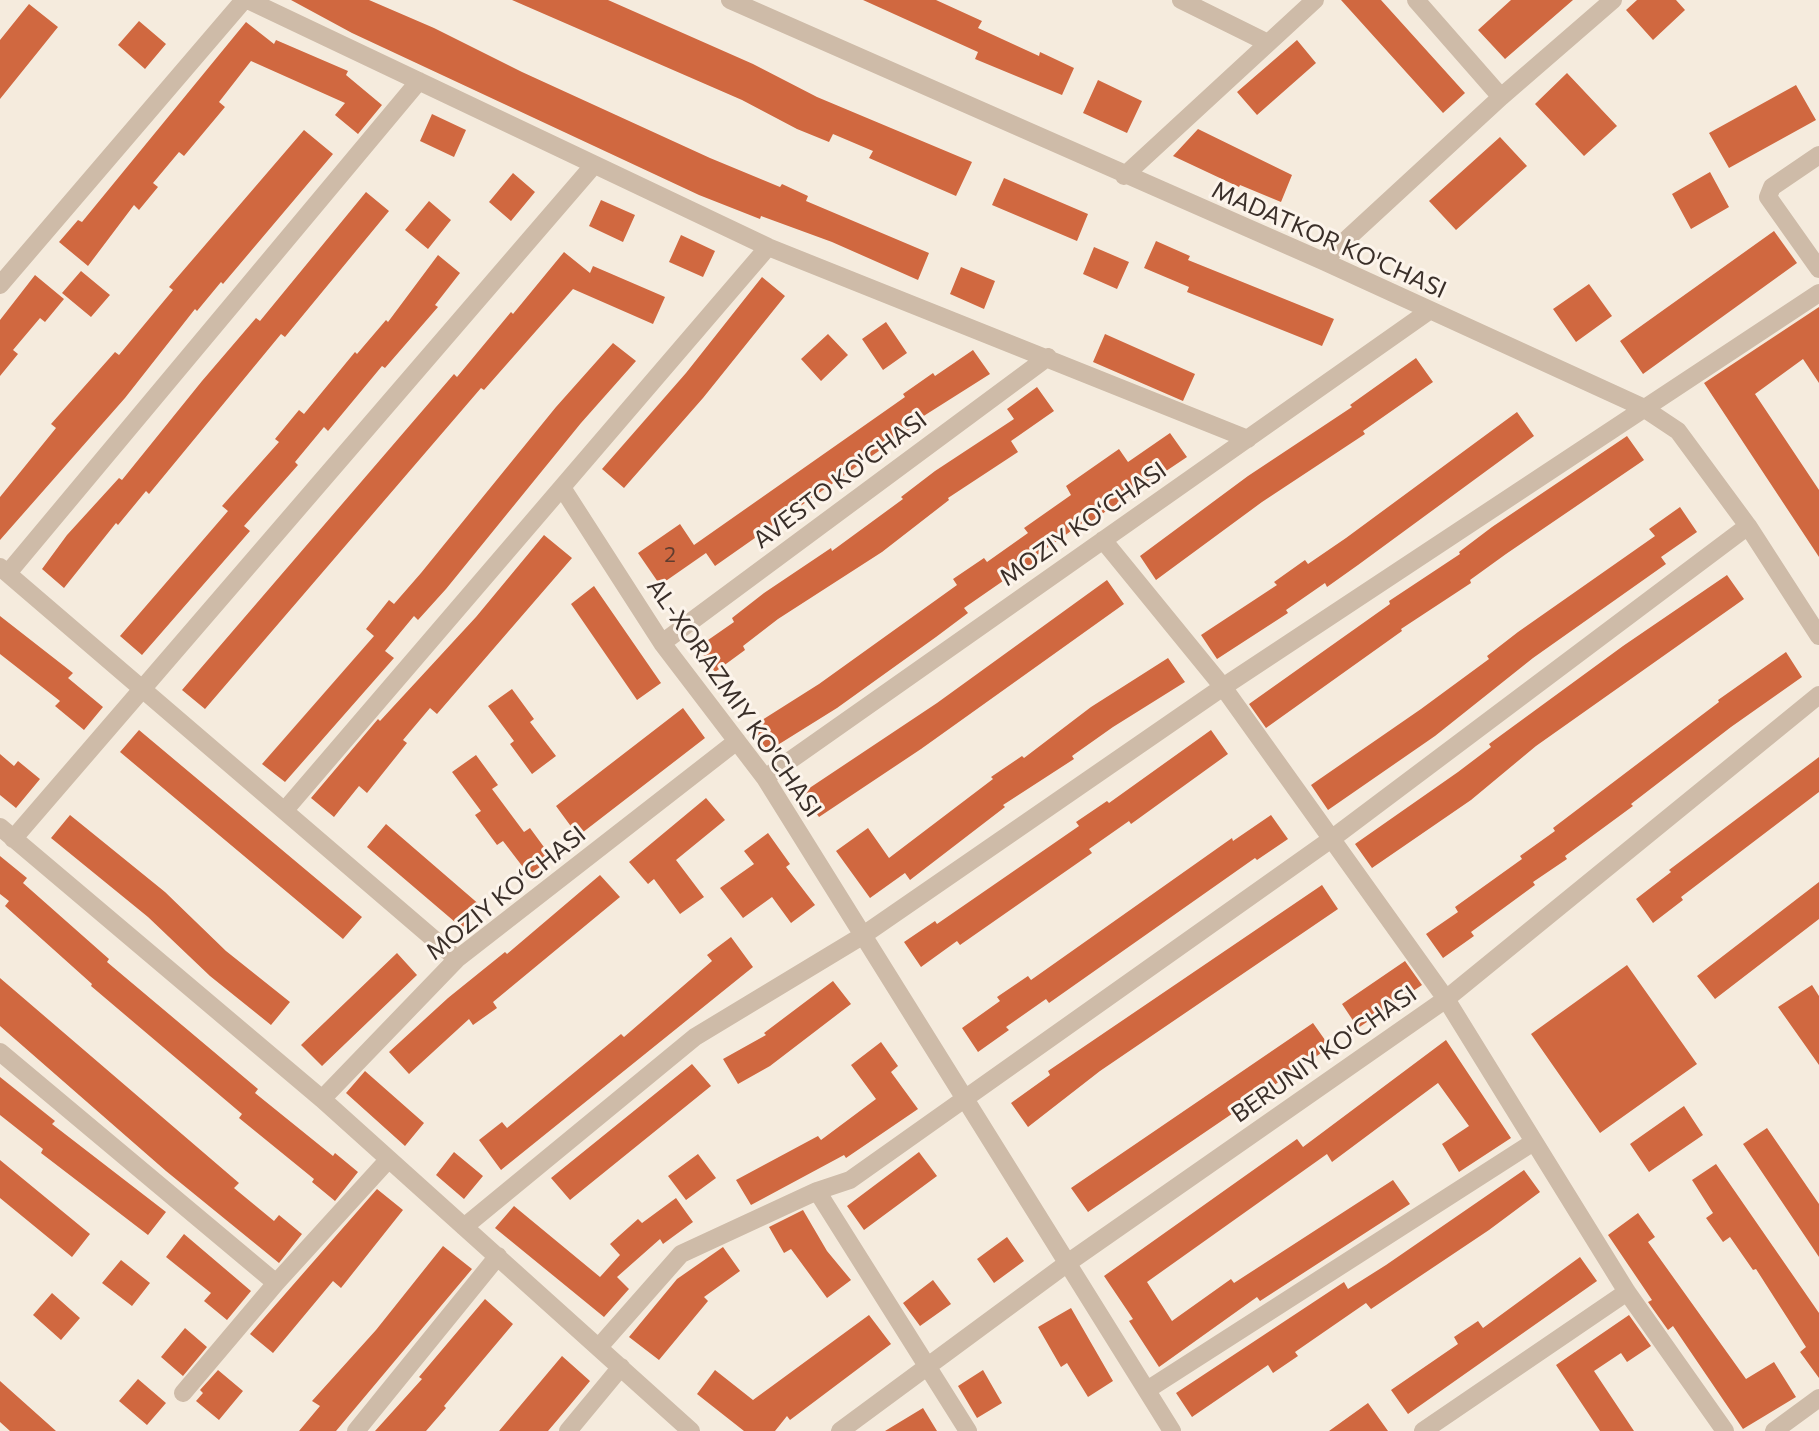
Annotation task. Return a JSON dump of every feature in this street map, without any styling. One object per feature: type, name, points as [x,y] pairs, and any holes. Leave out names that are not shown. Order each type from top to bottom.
[{"type":"street","points":[[0,285],[246,0],[768,247],[1248,439]]},
{"type":"street","name":"MADATKOR KO'CHASI","points":[[730,0],[1124,176],[1323,261],[1642,407],[1678,431],[1748,526],[1819,636]]},
{"type":"street","points":[[1181,0],[1268,43]]},
{"type":"street","points":[[1124,176],[1315,0]]},
{"type":"street","points":[[1416,0],[1501,97]]},
{"type":"street","points":[[1323,261],[1501,97],[1612,0]]},
{"type":"street","points":[[419,82],[4,570],[457,959]]},
{"type":"street","points":[[1819,155],[1772,187],[1768,197],[1819,269]]},
{"type":"street","points":[[593,166],[143,690],[7,833],[322,1099],[691,1431]]},
{"type":"street","points":[[285,810],[768,247]]},
{"type":"street","points":[[464,1227],[695,1037],[862,936],[1223,687],[1642,407],[1819,293]]},
{"type":"street","name":"MOZIY KO‘CHASI","points":[[765,778],[1429,311]]},
{"type":"street","name":"AVESTO KO'CHASI","points":[[662,643],[1048,357]]},
{"type":"street","name":"AL-XORAZMIY KO'CHASI","points":[[563,489],[662,643],[765,778],[1172,1431]]},
{"type":"street","points":[[599,1347],[681,1254],[817,1191],[850,1180],[962,1098],[1330,840],[1748,526]]},
{"type":"street","points":[[1103,541],[1223,687],[1446,999],[1532,1143],[1628,1292],[1725,1431]]},
{"type":"street","name":"BERUNIY KO'CHASI","points":[[840,1431],[927,1364],[1069,1262],[1446,999],[1819,695]]},
{"type":"street","name":"MOZIY KO‘CHASI","points":[[322,1099],[457,959],[737,741]]},
{"type":"street","points":[[0,1052],[276,1283]]},
{"type":"street","points":[[1147,1390],[1532,1143]]},
{"type":"street","points":[[183,1393],[276,1283],[388,1160]]},
{"type":"street","points":[[817,1191],[968,1431]]},
{"type":"street","points":[[356,1431],[498,1256]]},
{"type":"street","points":[[1423,1431],[1628,1292]]},
{"type":"street","points":[[568,1431],[621,1367]]},
{"type":"street","points":[[1774,1431],[1819,1398]]},
{"type":"building","points":[[291,0],[369,0],[434,28],[522,72],[710,158],[780,187],[782,184],[808,196],[806,201],[929,253],[918,280],[832,242],[761,216],[760,219],[699,195],[352,33]]},
{"type":"building","points":[[512,0],[608,0],[753,64],[817,97],[972,162],[956,196],[869,158],[873,151],[833,134],[829,142],[797,129],[742,100]]},
{"type":"building","points":[[863,0],[936,0],[982,21],[978,28],[1039,56],[1040,52],[1074,68],[1062,95],[975,59],[978,52]]},
{"type":"building","points":[[1341,0],[1381,0],[1465,93],[1443,113]]},
{"type":"building","points":[[1511,0],[1573,0],[1505,59],[1478,30]]},
{"type":"building","points":[[1637,0],[1676,0],[1685,10],[1653,40],[1626,10]]},
{"type":"building","points":[[29,4],[58,27],[0,99],[0,40]]},
{"type":"building","points":[[139,21],[166,44],[145,69],[118,45]]},
{"type":"building","points":[[246,22],[274,44],[276,40],[348,71],[346,75],[382,105],[358,134],[335,115],[345,103],[251,61],[219,102],[225,107],[184,156],[179,152],[153,183],[158,187],[139,210],[134,205],[88,266],[59,242],[78,220],[82,222]]},
{"type":"building","points":[[1297,40],[1316,63],[1257,115],[1237,92]]},
{"type":"building","points":[[1567,73],[1617,126],[1584,156],[1535,104]]},
{"type":"building","points":[[1098,80],[1142,101],[1127,133],[1083,113]]},
{"type":"building","points":[[1796,85],[1816,120],[1729,168],[1709,133]]},
{"type":"building","points":[[432,114],[466,130],[454,157],[420,141]]},
{"type":"building","points":[[1198,129],[1292,175],[1281,202],[1240,185],[1239,187],[1173,156]]},
{"type":"building","points":[[304,130],[333,154],[223,284],[221,282],[197,311],[195,309],[125,398],[0,540],[0,497],[56,428],[51,424],[115,352],[119,355],[173,290],[169,287]]},
{"type":"building","points":[[1500,137],[1527,166],[1456,230],[1429,201]]},
{"type":"building","points":[[1710,172],[1729,207],[1691,229],[1672,194]]},
{"type":"building","points":[[513,173],[535,192],[511,221],[489,202]]},
{"type":"building","points":[[1004,178],[1088,214],[1077,241],[992,205]]},
{"type":"building","points":[[366,192],[389,211],[285,337],[281,334],[149,494],[146,491],[118,525],[116,523],[64,588],[42,569],[67,535],[119,478],[122,480],[202,381],[256,318],[260,321]]},
{"type":"building","points":[[601,200],[635,215],[623,242],[589,226]]},
{"type":"building","points":[[429,201],[451,220],[428,249],[405,230]]},
{"type":"building","points":[[1774,231],[1797,263],[1643,374],[1620,341]]},
{"type":"building","points":[[681,235],[715,251],[703,277],[669,262]]},
{"type":"building","points":[[1156,241],[1190,256],[1188,260],[1334,319],[1322,346],[1187,292],[1189,287],[1144,268]]},
{"type":"building","points":[[1094,247],[1129,262],[1117,289],[1083,274]]},
{"type":"building","points":[[564,252],[590,273],[593,266],[665,297],[653,324],[573,289],[484,390],[481,388],[205,709],[182,690],[454,374],[457,377]]},
{"type":"building","points":[[438,255],[460,273],[435,305],[438,307],[385,368],[382,366],[328,431],[324,427],[295,462],[298,465],[244,526],[250,531],[142,655],[120,636],[228,511],[222,506],[279,442],[275,439],[299,410],[304,414],[355,352],[357,354],[386,320],[388,322]]},
{"type":"building","points":[[961,267],[995,281],[984,309],[950,294]]},
{"type":"building","points":[[81,271],[110,295],[91,317],[62,293]]},
{"type":"building","points":[[35,275],[64,299],[45,322],[40,318],[13,350],[18,354],[0,376],[0,320]]},
{"type":"building","points":[[762,277],[785,296],[703,398],[624,488],[602,469],[686,373]]},
{"type":"building","points":[[1589,284],[1612,316],[1576,342],[1553,309]]},
{"type":"building","points":[[1819,307],[1819,383],[1803,359],[1755,394],[1819,490],[1819,557],[1704,383]]},
{"type":"building","points":[[886,322],[907,353],[883,370],[862,339]]},
{"type":"building","points":[[828,334],[848,355],[821,381],[801,359]]},
{"type":"building","points":[[1105,334],[1195,374],[1183,401],[1093,362]]},
{"type":"building","points":[[613,343],[636,361],[581,423],[446,589],[418,620],[414,616],[385,651],[394,658],[285,782],[262,764],[374,636],[366,629],[389,600],[394,604],[556,407]]},
{"type":"building","points":[[973,350],[990,374],[911,424],[913,427],[715,566],[706,553],[660,585],[638,553],[680,524],[694,545],[905,397],[903,394],[933,373],[935,376]]},
{"type":"building","points":[[1416,358],[1433,382],[1363,431],[1365,434],[1262,502],[1156,580],[1140,556],[1248,476],[1352,407],[1350,405]]},
{"type":"building","points":[[1037,387],[1054,411],[1011,441],[1018,452],[948,498],[949,500],[882,552],[778,619],[743,646],[745,650],[715,672],[698,647],[734,622],[732,618],[764,593],[831,548],[832,551],[903,499],[901,497],[935,471],[1014,419],[1007,409]]},
{"type":"building","points":[[1517,412],[1534,436],[1327,587],[1325,583],[1286,610],[1288,613],[1217,659],[1201,635],[1277,585],[1274,582],[1305,560],[1308,564],[1346,538]]},
{"type":"building","points":[[1170,433],[1187,457],[1090,522],[1088,519],[1033,558],[1037,563],[1006,584],[1003,581],[964,608],[968,613],[936,637],[837,708],[768,751],[751,727],[819,684],[957,585],[953,579],[984,558],[987,562],[1028,533],[1024,528],[1071,495],[1066,486],[1119,449],[1128,462]]},
{"type":"building","points":[[1627,436],[1644,460],[1506,554],[1470,580],[1471,583],[1401,629],[1402,631],[1266,728],[1249,704],[1390,604],[1389,601],[1460,554],[1459,552],[1492,527]]},
{"type":"building","points":[[1680,507],[1697,532],[1661,557],[1666,564],[1533,658],[1435,736],[1328,810],[1311,785],[1421,709],[1489,659],[1487,656],[1518,632],[1655,536],[1649,529]]},
{"type":"building","points":[[544,535],[572,558],[437,714],[430,708],[403,740],[407,743],[367,793],[359,786],[334,817],[311,798],[378,719],[380,721],[476,617]]},
{"type":"building","points":[[1727,575],[1744,599],[1536,746],[1471,800],[1372,868],[1355,844],[1458,772],[1491,747],[1489,744],[1623,646]]},
{"type":"building","points":[[1107,580],[1124,604],[921,749],[819,817],[802,793],[937,703]]},
{"type":"building","points":[[594,586],[661,683],[637,700],[571,604]]},
{"type":"building","points":[[0,616],[73,673],[68,678],[103,707],[84,730],[55,706],[60,701],[0,654]]},
{"type":"building","points":[[1786,652],[1802,677],[1731,727],[1631,804],[1633,806],[1565,856],[1567,859],[1533,882],[1535,885],[1471,932],[1474,936],[1443,958],[1426,934],[1458,912],[1455,907],[1522,859],[1520,856],[1555,831],[1553,828],[1719,702],[1718,700]]},
{"type":"building","points":[[1168,658],[1185,682],[1113,727],[1072,756],[1074,759],[1003,805],[1005,807],[910,880],[905,873],[870,898],[836,851],[868,828],[889,858],[993,779],[991,777],[1022,756],[1024,758],[1091,707]]},
{"type":"building","points":[[512,689],[534,719],[530,722],[556,756],[532,774],[510,744],[514,741],[488,706]]},
{"type":"building","points":[[683,708],[705,738],[578,836],[556,806]]},
{"type":"building","points":[[139,730],[362,917],[343,939],[120,752]]},
{"type":"building","points":[[1211,730],[1228,754],[1131,824],[1129,821],[1089,849],[1092,853],[960,945],[957,941],[921,967],[904,942],[935,921],[937,924],[1079,826],[1076,822],[1107,801],[1109,803]]},
{"type":"building","points":[[0,754],[14,766],[18,761],[40,779],[16,808],[0,795]]},
{"type":"building","points":[[476,755],[498,785],[492,789],[524,832],[530,828],[552,858],[529,875],[503,841],[497,845],[475,815],[481,811],[452,772]]},
{"type":"building","points":[[1819,757],[1819,792],[1681,897],[1683,900],[1653,923],[1636,899],[1671,872],[1669,870]]},
{"type":"building","points":[[706,798],[725,820],[676,860],[704,897],[680,914],[654,879],[648,884],[629,862]]},
{"type":"building","points":[[70,815],[165,892],[226,951],[290,1002],[271,1025],[210,976],[148,917],[51,838]]},
{"type":"building","points":[[1271,815],[1288,839],[1257,860],[1255,858],[1049,1003],[1046,999],[1006,1027],[1009,1030],[978,1052],[962,1028],[1000,1001],[997,997],[1028,976],[1031,980],[1232,838],[1233,841]]},
{"type":"building","points":[[386,824],[481,906],[462,928],[367,847]]},
{"type":"building","points":[[768,833],[790,864],[786,867],[815,905],[791,923],[772,897],[743,918],[720,888],[754,864],[744,851]]},
{"type":"building","points":[[0,856],[27,878],[23,883],[109,959],[107,962],[258,1089],[255,1093],[333,1156],[335,1153],[358,1172],[335,1201],[312,1182],[314,1179],[239,1118],[242,1114],[91,986],[92,984],[5,906],[9,901],[0,894]]},
{"type":"building","points":[[600,875],[620,897],[493,1002],[497,1008],[473,1025],[469,1019],[409,1074],[389,1052],[448,998],[505,952],[507,954]]},
{"type":"building","points":[[1819,882],[1819,919],[1715,999],[1697,976]]},
{"type":"building","points":[[1322,885],[1338,909],[1100,1071],[1028,1127],[1011,1103],[1050,1075],[1048,1071]]},
{"type":"building","points":[[731,937],[753,967],[501,1170],[479,1140],[502,1122],[507,1128],[621,1034],[624,1037],[712,961],[707,955]]},
{"type":"building","points":[[397,953],[417,975],[322,1066],[301,1045]]},
{"type":"building","points":[[1405,961],[1422,985],[1358,1028],[1342,1004]]},
{"type":"building","points":[[1627,965],[1697,1064],[1600,1133],[1531,1034]]},
{"type":"building","points":[[0,978],[239,1183],[234,1188],[274,1221],[279,1215],[302,1234],[279,1263],[166,1171],[0,1026]]},
{"type":"building","points":[[833,981],[851,1004],[770,1066],[738,1084],[723,1059],[766,1035],[764,1033]]},
{"type":"building","points":[[1812,985],[1819,996],[1819,1065],[1778,1007]]},
{"type":"building","points":[[1313,1023],[1330,1047],[1088,1212],[1071,1188]]},
{"type":"building","points":[[1446,1040],[1511,1138],[1459,1172],[1442,1144],[1469,1126],[1438,1083],[1332,1162],[1327,1154],[1147,1282],[1172,1321],[1231,1279],[1234,1283],[1393,1180],[1410,1204],[1260,1301],[1257,1297],[1159,1367],[1129,1321],[1133,1319],[1104,1276],[1297,1139],[1303,1147]]},
{"type":"building","points":[[881,1042],[898,1066],[891,1072],[918,1109],[846,1158],[844,1155],[751,1205],[736,1180],[818,1136],[821,1140],[876,1099],[851,1065]]},
{"type":"building","points":[[692,1064],[711,1086],[570,1200],[551,1178]]},
{"type":"building","points":[[365,1071],[424,1123],[405,1146],[346,1093]]},
{"type":"building","points":[[0,1077],[55,1121],[52,1124],[166,1212],[148,1235],[41,1153],[43,1149],[0,1115]]},
{"type":"building","points":[[1684,1106],[1703,1135],[1649,1172],[1630,1144]]},
{"type":"building","points":[[1767,1128],[1819,1204],[1819,1257],[1743,1144]]},
{"type":"building","points":[[454,1152],[483,1176],[464,1199],[436,1175]]},
{"type":"building","points":[[919,1152],[937,1176],[864,1230],[847,1206]]},
{"type":"building","points":[[698,1154],[716,1178],[686,1200],[668,1176]]},
{"type":"building","points":[[0,1160],[90,1234],[72,1257],[0,1198]]},
{"type":"building","points":[[1716,1164],[1819,1313],[1819,1378],[1800,1352],[1806,1347],[1756,1269],[1753,1270],[1730,1237],[1723,1242],[1706,1218],[1713,1213],[1692,1180]]},
{"type":"building","points":[[1524,1170],[1540,1192],[1489,1230],[1371,1309],[1366,1303],[1295,1352],[1298,1356],[1273,1373],[1268,1365],[1192,1417],[1176,1393],[1344,1282],[1348,1289],[1386,1265]]},
{"type":"building","points":[[377,1189],[403,1210],[341,1288],[333,1281],[273,1353],[250,1334]]},
{"type":"building","points":[[676,1198],[693,1222],[663,1244],[660,1239],[617,1277],[629,1289],[604,1317],[495,1228],[514,1206],[600,1277],[620,1255],[610,1244],[638,1219],[642,1223]]},
{"type":"building","points":[[803,1210],[827,1251],[851,1280],[827,1298],[791,1249],[784,1253],[769,1227]]},
{"type":"building","points":[[1638,1213],[1655,1237],[1648,1242],[1746,1379],[1774,1362],[1796,1397],[1743,1429],[1673,1326],[1668,1330],[1648,1302],[1652,1300],[1608,1235]]},
{"type":"building","points":[[184,1234],[251,1291],[227,1320],[204,1301],[211,1293],[166,1257]]},
{"type":"building","points":[[1007,1237],[1024,1261],[994,1283],[977,1259]]},
{"type":"building","points":[[443,1246],[472,1269],[336,1431],[299,1431],[320,1406],[312,1401],[376,1330]]},
{"type":"building","points":[[723,1247],[740,1271],[704,1297],[708,1301],[659,1360],[629,1337],[677,1279]]},
{"type":"building","points":[[1580,1257],[1597,1281],[1408,1414],[1391,1390],[1458,1344],[1454,1337],[1478,1321],[1483,1328]]},
{"type":"building","points":[[121,1260],[150,1283],[132,1306],[102,1283]]},
{"type":"building","points":[[933,1280],[951,1304],[920,1326],[903,1303]]},
{"type":"building","points":[[52,1293],[80,1318],[61,1340],[33,1315]]},
{"type":"building","points":[[485,1299],[513,1324],[444,1406],[446,1408],[426,1431],[375,1431],[422,1379],[419,1377]]},
{"type":"building","points":[[1071,1308],[1113,1381],[1088,1397],[1067,1363],[1061,1367],[1038,1327]]},
{"type":"building","points":[[869,1315],[891,1344],[790,1420],[787,1416],[775,1431],[744,1431],[697,1394],[715,1370],[753,1400]]},
{"type":"building","points":[[1629,1315],[1651,1346],[1627,1362],[1621,1353],[1594,1371],[1634,1431],[1600,1431],[1556,1365]]},
{"type":"building","points":[[185,1328],[207,1347],[183,1376],[161,1357]]},
{"type":"building","points":[[562,1356],[590,1381],[565,1411],[548,1431],[499,1431]]},
{"type":"building","points":[[218,1370],[243,1391],[219,1420],[196,1401],[203,1393],[200,1390]]},
{"type":"building","points":[[983,1370],[1002,1403],[977,1418],[958,1386]]},
{"type":"building","points":[[138,1379],[166,1403],[147,1425],[119,1401]]},
{"type":"building","points":[[0,1381],[56,1431],[10,1431],[0,1422]]},
{"type":"building","points":[[1368,1403],[1388,1431],[1329,1431]]},
{"type":"building","points":[[923,1408],[937,1431],[885,1431]]}]
